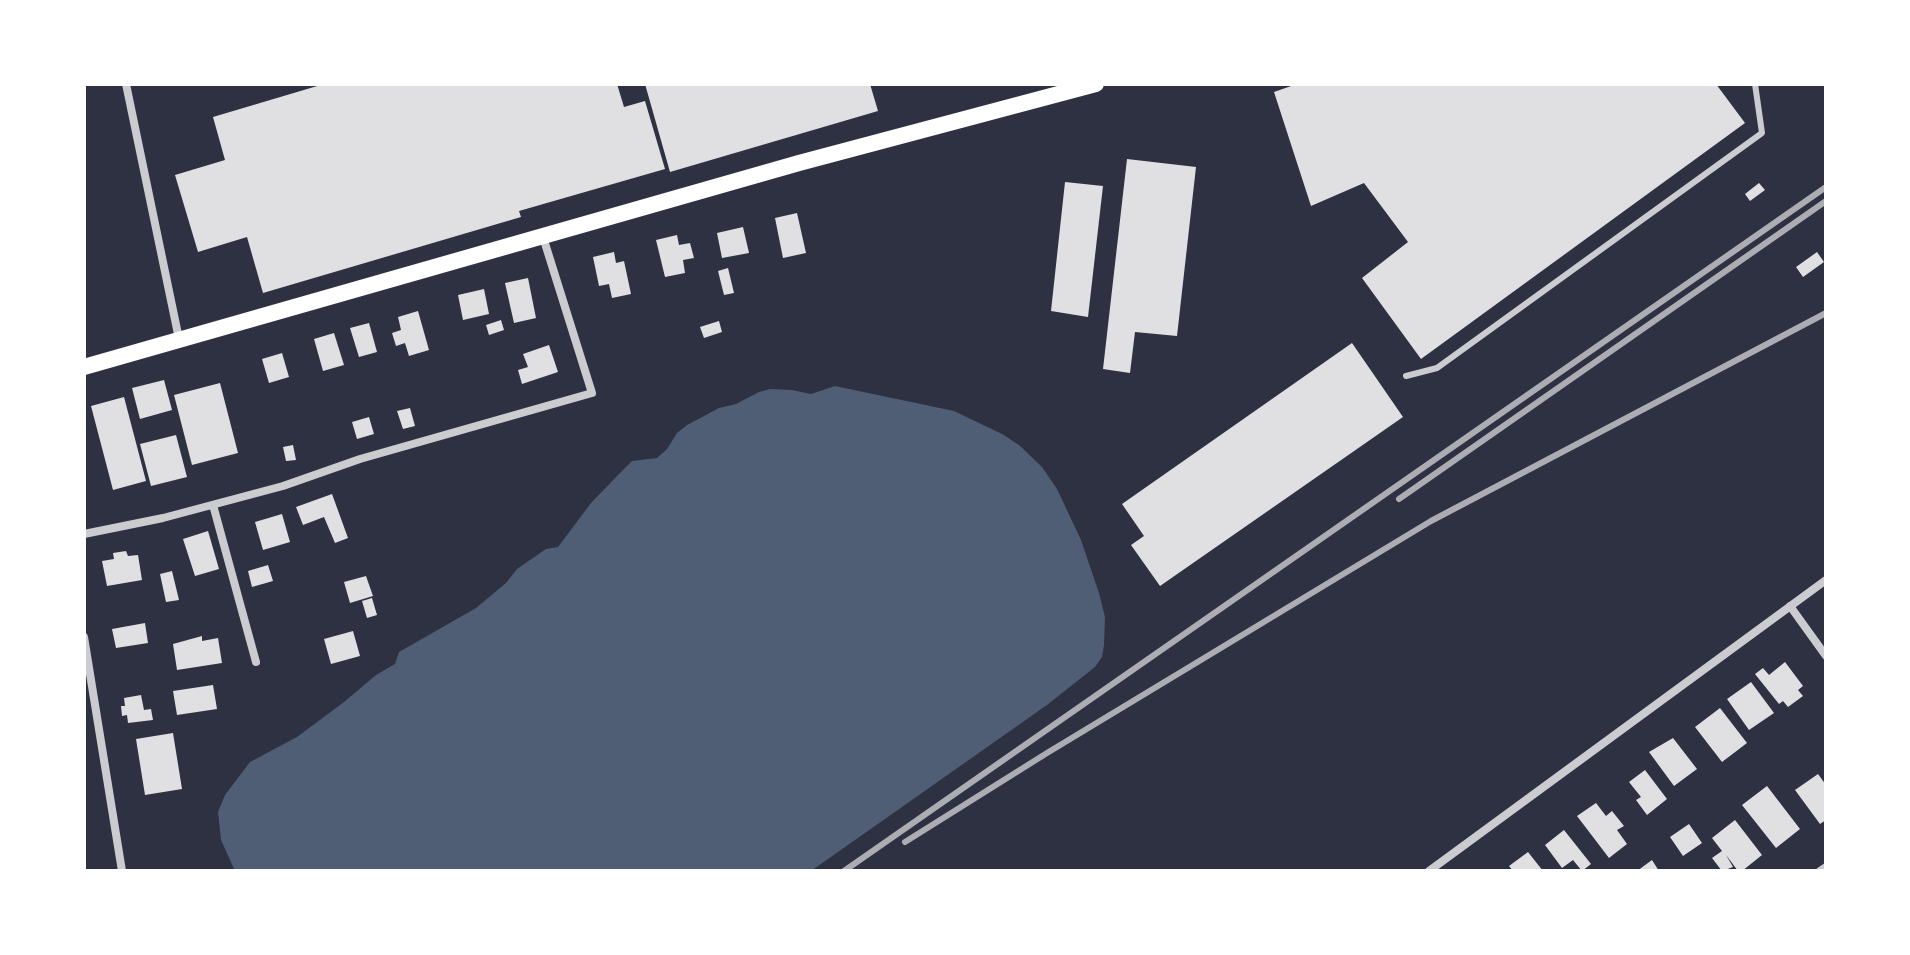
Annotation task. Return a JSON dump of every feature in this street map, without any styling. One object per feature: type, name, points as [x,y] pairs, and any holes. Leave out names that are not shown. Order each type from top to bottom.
[{"type":"main road","points":[[84,367],[866,145],[1096,84]]},
{"type":"street","points":[[126,84],[179,339]]},
{"type":"street","points":[[84,534],[163,518],[283,486],[360,459],[592,393],[543,237]]},
{"type":"street","points":[[213,505],[256,662]]},
{"type":"street","points":[[1429,871],[1826,580]]},
{"type":"street","points":[[1790,606],[1826,656]]},
{"type":"street","points":[[84,637],[122,871]]},
{"type":"street","points":[[1820,871],[1826,867]]},
{"type":"lane","points":[[1406,376],[1437,368],[1762,133],[1755,84]]},
{"type":"water","points":[[835,386],[954,411],[1002,434],[1042,467],[1057,489],[1081,540],[1099,593],[1105,617],[1104,645],[1102,657],[1095,667],[1047,705],[811,871],[235,871],[221,840],[218,812],[225,795],[250,762],[297,737],[376,675],[395,664],[399,652],[476,608],[506,583],[517,569],[546,549],[558,547],[591,503],[632,461],[657,458],[687,425],[719,408],[770,389],[811,394]]},
{"type":"building","points":[[324,84],[617,84],[624,107],[645,101],[665,169],[519,211],[521,217],[263,293],[247,237],[198,252],[175,175],[225,160],[213,117]]},
{"type":"building","points":[[645,84],[870,84],[878,111],[670,172]]},
{"type":"building","points":[[1297,84],[1716,84],[1745,123],[1421,359],[1362,278],[1408,242],[1364,183],[1311,206],[1274,92]]},
{"type":"building","points":[[1127,159],[1196,167],[1177,336],[1135,332],[1130,373],[1103,369]]},
{"type":"building","points":[[1065,182],[1103,186],[1088,317],[1051,311]]},
{"type":"building","points":[[1759,183],[1765,190],[1750,201],[1745,194]]},
{"type":"building","points":[[797,213],[806,253],[783,258],[775,218]]},
{"type":"building","points":[[743,227],[749,253],[722,258],[717,233]]},
{"type":"building","points":[[677,235],[679,245],[690,243],[694,258],[683,260],[685,273],[665,277],[656,240]]},
{"type":"building","points":[[614,252],[616,263],[624,261],[631,294],[612,298],[609,284],[599,286],[593,257]]},
{"type":"building","points":[[1817,252],[1824,262],[1803,277],[1796,267]]},
{"type":"building","points":[[728,268],[734,293],[724,295],[718,271]]},
{"type":"building","points":[[528,278],[536,318],[514,323],[505,283]]},
{"type":"building","points":[[484,289],[489,314],[463,320],[458,295]]},
{"type":"building","points":[[418,311],[429,350],[409,356],[405,343],[396,346],[392,333],[401,330],[398,317]]},
{"type":"building","points":[[501,320],[504,330],[489,335],[486,325]]},
{"type":"building","points":[[719,321],[722,332],[704,338],[700,327]]},
{"type":"building","points":[[369,323],[377,352],[359,357],[350,328]]},
{"type":"building","points":[[334,333],[344,365],[323,371],[314,339]]},
{"type":"building","points":[[1352,343],[1403,417],[1160,586],[1131,545],[1144,536],[1122,504]]},
{"type":"building","points":[[549,345],[558,372],[522,384],[518,370],[528,367],[523,354]]},
{"type":"building","points":[[282,353],[289,377],[269,383],[262,359]]},
{"type":"building","points":[[164,380],[172,410],[140,419],[132,388]]},
{"type":"building","points":[[220,383],[238,453],[192,465],[174,395]]},
{"type":"building","points":[[124,397],[146,481],[113,490],[91,406]]},
{"type":"building","points":[[410,408],[415,426],[403,429],[397,411]]},
{"type":"building","points":[[369,417],[374,434],[357,439],[352,422]]},
{"type":"building","points":[[176,435],[187,477],[151,486],[140,444]]},
{"type":"building","points":[[293,445],[296,460],[286,461],[283,447]]},
{"type":"building","points":[[332,494],[348,538],[335,543],[324,517],[303,525],[296,507]]},
{"type":"building","points":[[282,514],[290,542],[263,550],[255,522]]},
{"type":"building","points":[[208,531],[219,569],[195,576],[183,539]]},
{"type":"building","points":[[126,551],[128,556],[138,555],[142,580],[107,586],[102,561],[114,559],[113,553]]},
{"type":"building","points":[[268,565],[273,581],[252,587],[248,571]]},
{"type":"building","points":[[172,571],[179,600],[166,602],[160,574]]},
{"type":"building","points":[[366,576],[373,596],[350,603],[344,582]]},
{"type":"building","points":[[372,598],[377,615],[367,618],[362,601]]},
{"type":"building","points":[[145,623],[148,643],[116,648],[112,629]]},
{"type":"building","points":[[353,631],[360,656],[331,664],[324,639]]},
{"type":"building","points":[[202,636],[202,641],[218,638],[222,663],[177,670],[173,644]]},
{"type":"building","points":[[1785,662],[1803,686],[1798,690],[1803,696],[1788,707],[1783,701],[1779,704],[1755,674],[1763,668],[1769,675]]},
{"type":"building","points":[[1751,682],[1774,713],[1749,730],[1727,699]]},
{"type":"building","points":[[213,685],[217,709],[177,715],[173,691]]},
{"type":"building","points":[[141,695],[144,710],[151,709],[153,720],[128,723],[127,715],[122,716],[124,698]]},
{"type":"building","points":[[1720,708],[1747,743],[1722,762],[1695,727]]},
{"type":"building","points":[[173,733],[182,789],[145,795],[136,739]]},
{"type":"building","points":[[1673,738],[1697,769],[1674,786],[1649,752]]},
{"type":"building","points":[[1645,770],[1667,799],[1647,815],[1636,800],[1641,797],[1629,782]]},
{"type":"building","points":[[1818,774],[1826,785],[1826,820],[1820,824],[1795,790]]},
{"type":"building","points":[[1767,786],[1800,829],[1776,848],[1742,805]]},
{"type":"building","points":[[1596,803],[1606,816],[1612,811],[1624,826],[1617,830],[1627,844],[1609,858],[1577,816]]},
{"type":"building","points":[[1735,820],[1762,855],[1738,871],[1726,855],[1733,867],[1722,871],[1712,858],[1722,851],[1712,838]]},
{"type":"building","points":[[1689,824],[1702,843],[1683,856],[1670,837]]},
{"type":"building","points":[[1564,830],[1591,864],[1582,871],[1573,860],[1562,868],[1545,845]]},
{"type":"building","points":[[1528,852],[1543,871],[1513,871],[1509,866]]},
{"type":"building","points":[[1652,860],[1659,871],[1637,871]]},
{"type":"railway","points":[[844,871],[1826,187]]},
{"type":"railway","points":[[1399,499],[1826,201]]},
{"type":"railway","points":[[905,842],[1431,521],[1826,313]]}]
